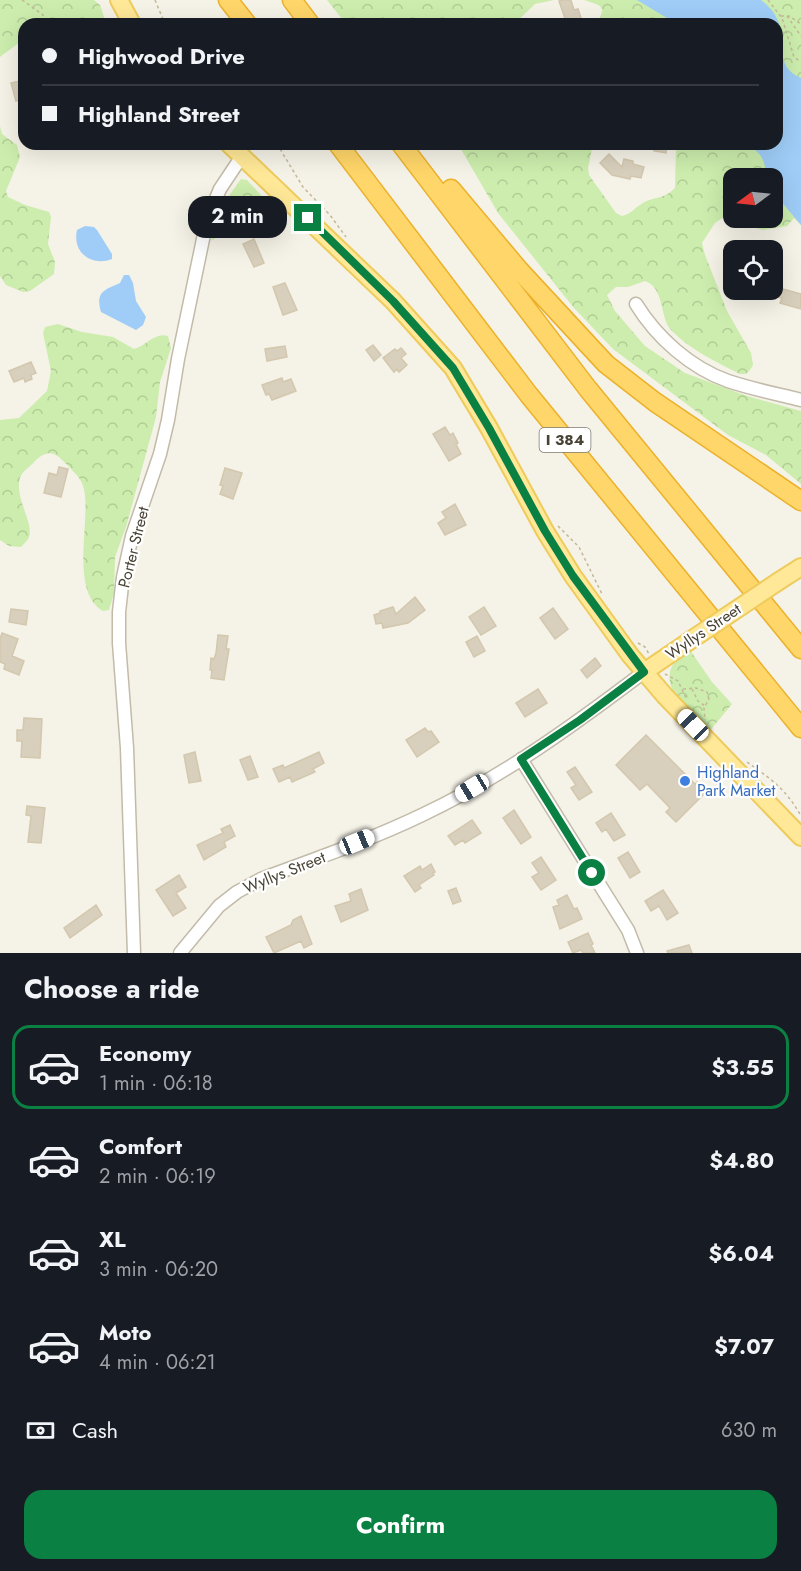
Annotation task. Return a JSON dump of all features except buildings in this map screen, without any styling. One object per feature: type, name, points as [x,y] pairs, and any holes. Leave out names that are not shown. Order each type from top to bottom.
[{"type":"highway","points":[[228,0],[242,18]]},
{"type":"highway","points":[[292,0],[306,18]]},
{"type":"highway","name":"I 384","points":[[343,150],[529,395],[801,729]]},
{"type":"highway","name":"I 384","points":[[406,150],[588,388],[801,649]]},
{"type":"highway","points":[[420,150],[483,228],[606,363],[655,402],[801,501]]},
{"type":"main road","points":[[119,0],[129,18]]},
{"type":"main road","points":[[236,150],[393,301],[453,368],[573,576],[644,672],[801,837]]},
{"type":"main road","name":"Wyllys Street","points":[[644,672],[801,567]]},
{"type":"street","name":"Porter Street","points":[[134,953],[127,748],[119,643],[122,589],[132,536],[160,454],[168,420],[178,359],[207,220],[220,189],[242,156]]},
{"type":"street","points":[[636,304],[648,323],[689,361],[728,381],[801,400]]},
{"type":"street","name":"Wyllys Street","points":[[180,953],[219,906],[237,892],[261,879],[422,816],[456,798],[580,720],[644,672]]},
{"type":"street","points":[[521,759],[628,930],[637,953]]},
{"type":"path","points":[[22,0],[45,18]]},
{"type":"path","points":[[155,0],[162,18]]},
{"type":"path","points":[[768,0],[781,16],[787,16],[801,24]]},
{"type":"path","points":[[787,16],[801,36]]},
{"type":"path","points":[[783,24],[790,50],[801,62]]},
{"type":"path","points":[[668,677],[676,680],[688,702]]},
{"type":"path","points":[[692,688],[698,701],[705,706]]},
{"type":"path","points":[[682,689],[700,688],[707,692],[709,699],[705,706],[706,722],[700,716]]},
{"type":"path","points":[[744,759],[780,786],[801,816]]},
{"type":"green space","points":[[0,0],[94,0],[100,5],[104,18],[18,18],[18,44],[0,57]]},
{"type":"green space","points":[[327,0],[554,0],[535,4],[520,18],[341,18]]},
{"type":"green space","points":[[584,0],[801,0],[801,225],[794,218],[787,226],[783,227],[783,168],[723,168],[723,218],[715,223],[702,243],[727,311],[751,353],[753,365],[750,370],[746,374],[740,374],[703,355],[678,337],[667,324],[656,290],[645,281],[628,287],[616,287],[607,295],[615,311],[645,346],[685,373],[747,396],[801,411],[801,484],[766,455],[728,435],[613,349],[574,308],[498,213],[461,150],[592,150],[589,175],[616,213],[622,216],[675,188],[676,150],[783,150],[783,18],[599,18],[602,13],[601,7]]},
{"type":"green space","points":[[0,126],[2,134],[17,145],[20,157],[6,191],[8,197],[49,212],[51,217],[48,244],[55,262],[54,274],[30,291],[23,292],[6,285],[0,276]]},
{"type":"green space","points":[[241,179],[247,180],[270,205],[211,241],[226,200]]},
{"type":"green space","points":[[58,324],[82,332],[113,337],[134,349],[155,337],[168,336],[171,348],[160,382],[156,417],[126,527],[115,557],[114,593],[109,610],[103,611],[93,601],[87,588],[83,554],[84,489],[78,477],[59,457],[51,453],[41,456],[24,471],[20,478],[20,493],[30,531],[28,539],[21,547],[9,546],[0,540],[0,420],[19,418],[47,391],[51,371],[43,333],[45,327]]},
{"type":"green space","points":[[690,650],[712,682],[732,704],[708,733],[679,701],[670,681],[670,671],[675,662]]},
{"type":"water","points":[[637,0],[761,0],[776,18],[667,18]]},
{"type":"water","points":[[783,56],[787,67],[801,78],[801,225],[783,204],[783,168],[765,168],[761,156],[755,150],[783,150]]},
{"type":"water","points":[[85,226],[94,227],[97,230],[112,254],[112,259],[97,261],[90,259],[80,251],[76,238],[77,230]]},
{"type":"water","points":[[124,275],[129,275],[136,301],[146,317],[143,325],[136,330],[101,312],[99,305],[100,295],[120,283]]},
{"type":"place","name":"Highland Park Market","points":[[685,781]]},
{"type":"route","points":[[308,218],[393,301],[453,368],[465,385],[516,480],[573,576],[644,672],[580,720],[521,759],[592,873]]}]
